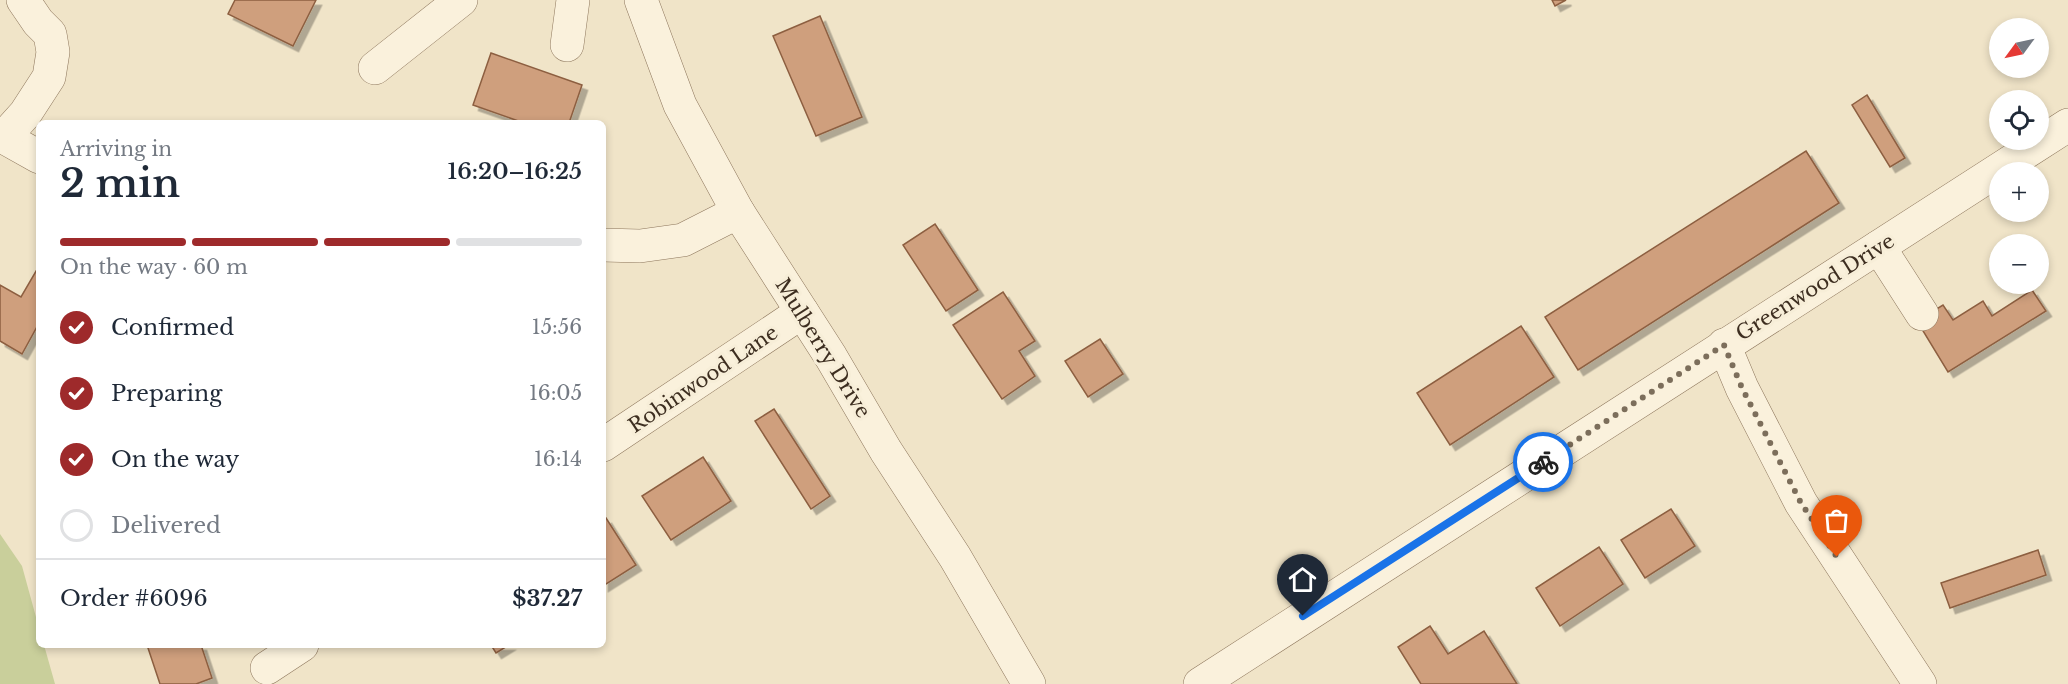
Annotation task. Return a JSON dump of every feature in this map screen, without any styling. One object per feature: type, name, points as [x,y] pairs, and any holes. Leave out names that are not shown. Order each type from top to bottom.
[{"type":"street","points":[[23,0],[38,22],[50,34],[53,52],[49,76],[25,114],[2,136],[36,155]]},
{"type":"street","points":[[375,68],[461,0]]},
{"type":"street","points":[[567,45],[573,0]]},
{"type":"street","name":"Mulberry Drive","points":[[641,0],[680,105],[738,212],[831,357],[886,451],[955,556],[1029,684]]},
{"type":"street","name":"Greenwood Drive","points":[[1200,684],[2068,125]]},
{"type":"street","points":[[606,245],[640,246],[683,240],[738,212]]},
{"type":"street","points":[[1879,247],[1922,314]]},
{"type":"street","name":"Robinwood Lane","points":[[606,443],[802,312]]},
{"type":"street","points":[[1724,345],[1742,388],[1801,503],[1920,684]]},
{"type":"street","points":[[266,666],[297,648]]},
{"type":"green space","points":[[0,534],[22,566],[36,617],[36,648],[45,648],[55,684],[0,684]]},
{"type":"building","points":[[235,0],[316,0],[293,46],[228,14]]},
{"type":"building","points":[[1552,0],[1566,0],[1555,6]]},
{"type":"building","points":[[820,16],[862,117],[816,136],[773,36]]},
{"type":"building","points":[[491,53],[582,85],[570,120],[516,120],[473,105]]},
{"type":"building","points":[[1867,95],[1905,158],[1890,167],[1852,105]]},
{"type":"building","points":[[1806,151],[1839,203],[1578,370],[1545,317]]},
{"type":"building","points":[[935,224],[978,290],[946,311],[903,245]]},
{"type":"building","points":[[36,271],[36,328],[22,354],[0,341],[0,285],[21,297]]},
{"type":"building","points":[[1003,292],[1035,341],[1019,351],[1035,376],[1002,399],[953,325]]},
{"type":"building","points":[[2026,294],[2035,294],[2046,311],[1948,372],[1917,321],[1943,305],[1953,320],[1983,301],[1992,316]]},
{"type":"building","points":[[1521,326],[1554,377],[1450,445],[1417,393]]},
{"type":"building","points":[[1100,339],[1123,374],[1088,397],[1065,361]]},
{"type":"building","points":[[774,409],[830,496],[811,509],[755,421]]},
{"type":"building","points":[[703,457],[731,501],[671,540],[642,496]]},
{"type":"building","points":[[1671,509],[1695,546],[1645,578],[1621,540]]},
{"type":"building","points":[[606,518],[636,565],[606,584]]},
{"type":"building","points":[[1599,547],[1623,584],[1560,626],[1536,588]]},
{"type":"building","points":[[2038,550],[2046,575],[1950,608],[1941,583]]},
{"type":"building","points":[[1430,626],[1448,654],[1484,631],[1517,684],[1421,684],[1398,647]]},
{"type":"building","points":[[148,648],[202,648],[212,678],[196,684],[160,684]]},
{"type":"building","points":[[493,648],[504,648],[496,653]]},
{"type":"way so far","points":[[1543,462],[1724,345],[1742,388],[1801,503],[1837,557]]},
{"type":"route","points":[[1303,616],[1543,462]]}]
